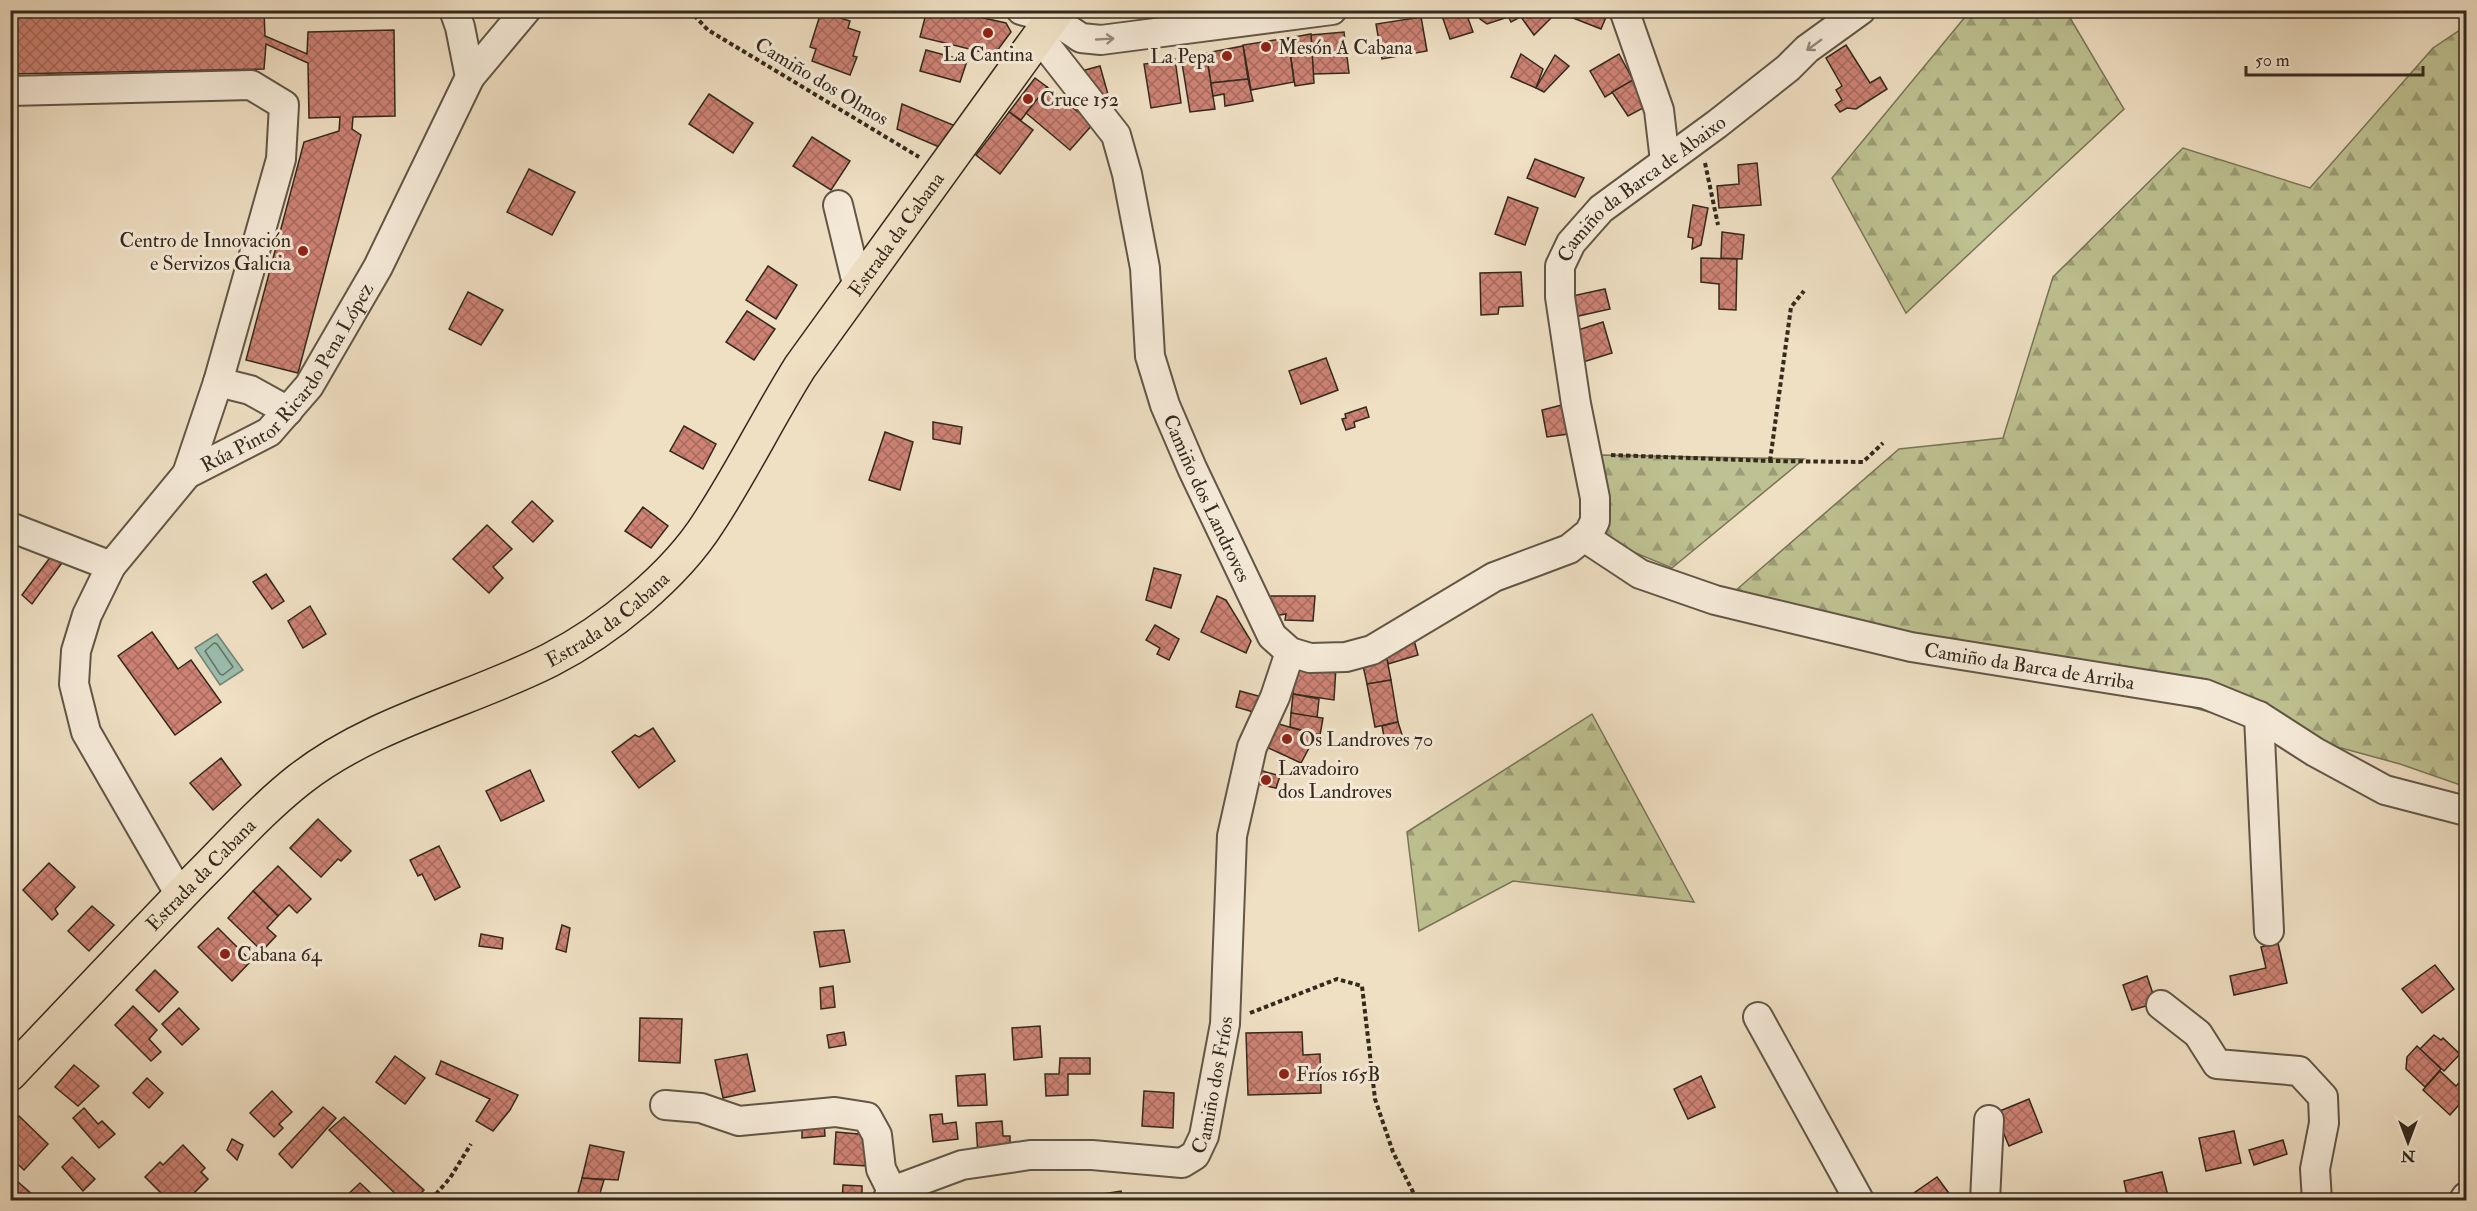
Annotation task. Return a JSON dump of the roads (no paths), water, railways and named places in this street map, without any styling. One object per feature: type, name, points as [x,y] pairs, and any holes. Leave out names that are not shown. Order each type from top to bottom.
[{"type":"main road","name":"Estrada da Cabana","points":[[10,1074],[180,895],[301,778],[363,741],[489,688],[553,658],[613,620],[656,585],[708,524],[776,405],[1050,22]]},
{"type":"street","points":[[454,10],[460,27],[470,76]]},
{"type":"street","name":"Rúa Pintor Ricardo Pena López","points":[[180,895],[86,732],[74,684],[76,651],[87,615],[111,566],[187,474],[269,432],[309,386],[378,267],[470,76],[526,10]]},
{"type":"street","points":[[1021,10],[1082,38],[1101,40],[1332,10]]},
{"type":"street","points":[[1624,10],[1659,111],[1665,161]]},
{"type":"street","name":"Camiño da Barca de Abaixo","points":[[1584,537],[1589,533],[1595,521],[1595,498],[1576,404],[1560,297],[1560,266],[1571,243],[1601,209],[1696,140],[1788,68],[1807,49],[1861,10]]},
{"type":"street","name":"Camiño dos Landroves","points":[[1050,22],[1116,135],[1127,174],[1145,268],[1150,356],[1165,405],[1192,468],[1272,636],[1290,652]]},
{"type":"street","points":[[10,91],[251,85],[284,105],[281,159],[218,382],[187,474]]},
{"type":"street","points":[[838,205],[858,288]]},
{"type":"street","points":[[218,382],[250,390],[288,411]]},
{"type":"street","points":[[10,527],[111,566]]},
{"type":"street","points":[[1290,652],[1310,658],[1346,657],[1372,650],[1494,577],[1569,549],[1584,537]]},
{"type":"street","name":"Camiño da Barca de Arriba","points":[[1584,537],[1640,574],[1715,600],[1911,647],[2205,694],[2259,716],[2315,752],[2385,790],[2466,811]]},
{"type":"street","name":"Camiño dos Fríos","points":[[890,1196],[962,1165],[1030,1155],[1092,1155],[1182,1162],[1195,1155],[1204,1136],[1225,1024],[1232,836],[1252,747],[1275,697],[1290,652]]},
{"type":"street","points":[[2259,716],[2269,931]]},
{"type":"street","points":[[2161,1005],[2198,1034],[2217,1064],[2299,1071],[2323,1097],[2325,1124],[2315,1169],[2317,1200]]},
{"type":"street","points":[[1758,1017],[1859,1200]]},
{"type":"street","points":[[665,1105],[701,1108],[739,1122],[835,1112],[867,1117],[877,1135],[881,1169],[890,1196]]},
{"type":"street","points":[[1985,1200],[1989,1120]]},
{"type":"water","points":[[217,634],[243,670],[220,685],[195,648]]},
{"type":"place","name":"La Cantina","points":[[988,33]]},
{"type":"place","name":"Mesón A Cabana","points":[[1266,47]]},
{"type":"place","name":"La Pepa","points":[[1227,56]]},
{"type":"place","name":"Cruce 152","points":[[1028,99]]},
{"type":"place","name":"Centro de Innovación e Servizos Galicia","points":[[303,251]]},
{"type":"place","name":"Os Landroves 70","points":[[1287,739]]},
{"type":"place","name":"Lavadoiro dos Landroves","points":[[1266,780]]},
{"type":"place","name":"Cabana 64","points":[[225,954]]},
{"type":"place","name":"Fríos 165B","points":[[1284,1074]]}]
